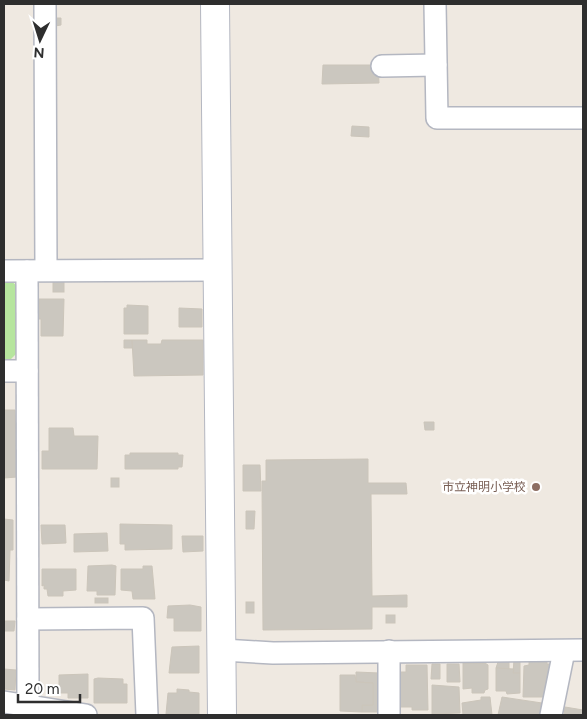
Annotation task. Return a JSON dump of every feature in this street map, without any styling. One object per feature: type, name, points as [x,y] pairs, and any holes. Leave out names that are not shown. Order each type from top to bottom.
[{"type":"street","points":[[28,706],[27,372],[37,271],[45,4]]},
{"type":"street","points":[[215,4],[216,270],[223,650],[222,715]]},
{"type":"street","points":[[435,4],[437,118],[583,118]]},
{"type":"street","points":[[382,66],[436,65]]},
{"type":"street","points":[[4,271],[216,270]]},
{"type":"street","points":[[4,371],[27,372]]},
{"type":"street","points":[[28,619],[142,618],[147,715]]},
{"type":"street","points":[[223,650],[273,653],[574,650],[550,715]]},
{"type":"street","points":[[389,651],[389,715]]},
{"type":"street","points":[[4,702],[86,715]]},
{"type":"green space","points":[[4,279],[9,279],[18,287],[18,352],[7,363],[4,363]]},
{"type":"building","points":[[55,18],[61,18],[61,25],[55,26]]},
{"type":"building","points":[[323,65],[378,65],[379,83],[322,84]]},
{"type":"building","points":[[352,126],[369,127],[369,137],[351,136]]},
{"type":"building","points":[[53,279],[64,279],[64,292],[53,292]]},
{"type":"building","points":[[39,299],[64,299],[63,336],[41,336],[41,319],[38,319]]},
{"type":"building","points":[[127,305],[148,306],[148,334],[124,334],[124,308],[127,308]]},
{"type":"building","points":[[179,308],[202,309],[202,327],[179,327]]},
{"type":"building","points":[[124,340],[132,340],[133,348],[124,348]]},
{"type":"building","points":[[132,340],[147,340],[147,344],[161,344],[162,340],[203,340],[203,375],[134,376]]},
{"type":"building","points":[[4,410],[15,410],[17,477],[4,478]]},
{"type":"building","points":[[424,422],[434,422],[434,430],[425,430]]},
{"type":"building","points":[[49,428],[73,428],[74,436],[98,436],[97,469],[42,469],[42,451],[49,451]]},
{"type":"building","points":[[130,453],[178,453],[178,455],[183,455],[182,467],[178,467],[178,469],[125,469],[125,455],[130,455]]},
{"type":"building","points":[[368,459],[368,483],[406,483],[407,494],[371,494],[372,596],[407,595],[407,607],[372,607],[372,629],[263,630],[262,481],[266,481],[266,460]]},
{"type":"building","points":[[243,465],[260,465],[261,491],[243,491]]},
{"type":"building","points":[[111,478],[119,478],[119,487],[111,487]]},
{"type":"building","points":[[246,511],[255,511],[254,529],[246,529]]},
{"type":"building","points":[[4,519],[13,520],[13,550],[10,550],[9,581],[4,580]]},
{"type":"building","points":[[120,524],[172,525],[172,549],[125,550],[125,544],[120,544]]},
{"type":"building","points":[[41,525],[65,525],[66,543],[42,544]]},
{"type":"building","points":[[107,533],[108,551],[74,552],[74,534]]},
{"type":"building","points":[[182,536],[203,536],[203,551],[183,552]]},
{"type":"building","points":[[88,566],[116,566],[115,595],[97,595],[97,591],[87,591]]},
{"type":"building","points":[[143,566],[152,566],[155,599],[133,599],[132,591],[121,590],[121,569],[143,569]]},
{"type":"building","points":[[42,569],[76,569],[76,590],[63,591],[63,596],[48,596],[47,589],[44,589],[44,585],[42,586]]},
{"type":"building","points":[[95,598],[108,598],[108,603],[95,603]]},
{"type":"building","points":[[246,602],[254,602],[254,613],[246,613]]},
{"type":"building","points":[[190,605],[201,607],[201,631],[174,631],[174,618],[167,618],[168,606]]},
{"type":"building","points":[[386,615],[395,615],[395,623],[386,623]]},
{"type":"building","points":[[4,621],[15,621],[14,631],[4,631]]},
{"type":"building","points":[[199,646],[199,673],[169,673],[172,647]]},
{"type":"building","points":[[514,660],[520,660],[520,673],[513,673]]},
{"type":"building","points":[[509,661],[509,669],[496,668],[498,662]]},
{"type":"building","points":[[529,661],[547,662],[547,664],[550,664],[546,697],[523,697],[524,666],[529,665]]},
{"type":"building","points":[[463,663],[485,663],[488,665],[488,689],[484,693],[472,693],[472,688],[463,689]]},
{"type":"building","points":[[432,664],[440,664],[440,679],[431,679]]},
{"type":"building","points":[[447,664],[459,664],[460,682],[447,682]]},
{"type":"building","points":[[406,665],[427,665],[428,710],[412,710],[412,707],[399,707],[399,672],[406,672]]},
{"type":"building","points":[[496,668],[514,669],[513,673],[520,673],[520,693],[507,694],[506,691],[496,691]]},
{"type":"building","points":[[4,669],[16,670],[15,690],[4,689]]},
{"type":"building","points":[[356,672],[379,673],[378,712],[362,712],[362,705],[373,705],[373,683],[356,682]]},
{"type":"building","points":[[88,674],[88,698],[68,698],[68,693],[59,693],[59,675]]},
{"type":"building","points":[[340,675],[355,675],[356,682],[373,683],[373,705],[362,705],[362,712],[340,711]]},
{"type":"building","points":[[94,679],[123,679],[123,684],[127,684],[127,703],[94,703]]},
{"type":"building","points":[[432,685],[459,687],[460,713],[432,714]]},
{"type":"building","points":[[177,689],[199,693],[199,714],[166,714],[168,693],[177,693]]},
{"type":"building","points":[[481,697],[490,697],[492,715],[463,715],[462,703],[481,700]]},
{"type":"building","points":[[502,697],[542,703],[540,715],[498,715]]},
{"type":"building","points":[[565,707],[583,710],[583,715],[564,715]]},
{"type":"place","name":"市立神明小学校","points":[[536,487]]}]
